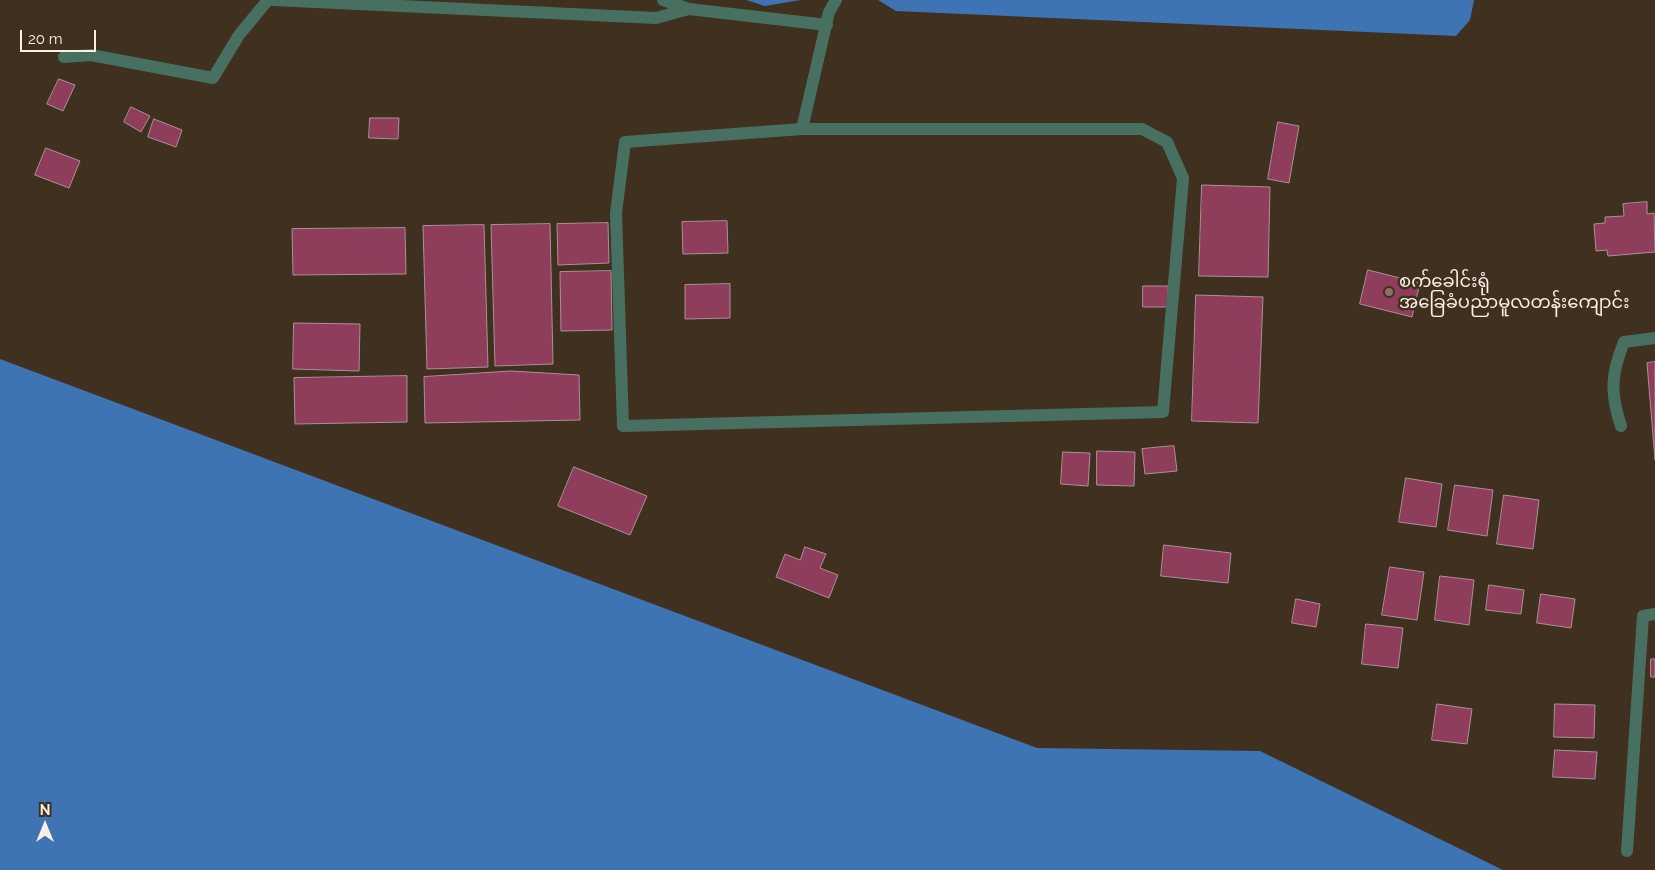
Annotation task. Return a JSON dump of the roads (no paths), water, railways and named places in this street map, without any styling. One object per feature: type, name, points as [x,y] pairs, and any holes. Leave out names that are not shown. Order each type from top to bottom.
[{"type":"street","points":[[64,57],[91,56],[213,78],[239,35],[268,0]]},
{"type":"street","points":[[273,0],[656,18],[689,9]]},
{"type":"street","points":[[663,0],[689,9],[827,25]]},
{"type":"street","points":[[802,128],[830,12],[836,0]]},
{"type":"street","points":[[802,128],[1142,128],[1167,142],[1183,178],[1163,412],[623,426],[616,213],[624,142],[802,128]]},
{"type":"street","points":[[1620,426],[1613,402],[1614,366],[1624,342],[1655,338]]},
{"type":"street","points":[[1627,851],[1643,616],[1655,614]]},
{"type":"water","points":[[746,0],[801,0],[765,6]]},
{"type":"water","points":[[878,0],[1474,0],[1470,20],[1456,36],[896,11]]},
{"type":"water","points":[[0,359],[1037,748],[1260,751],[1503,870],[0,870]]},
{"type":"place","name":"စက်ခေါင်းရုံ အခြေခံပညာမူလတန်းကျောင်း","points":[[1389,292]]}]
